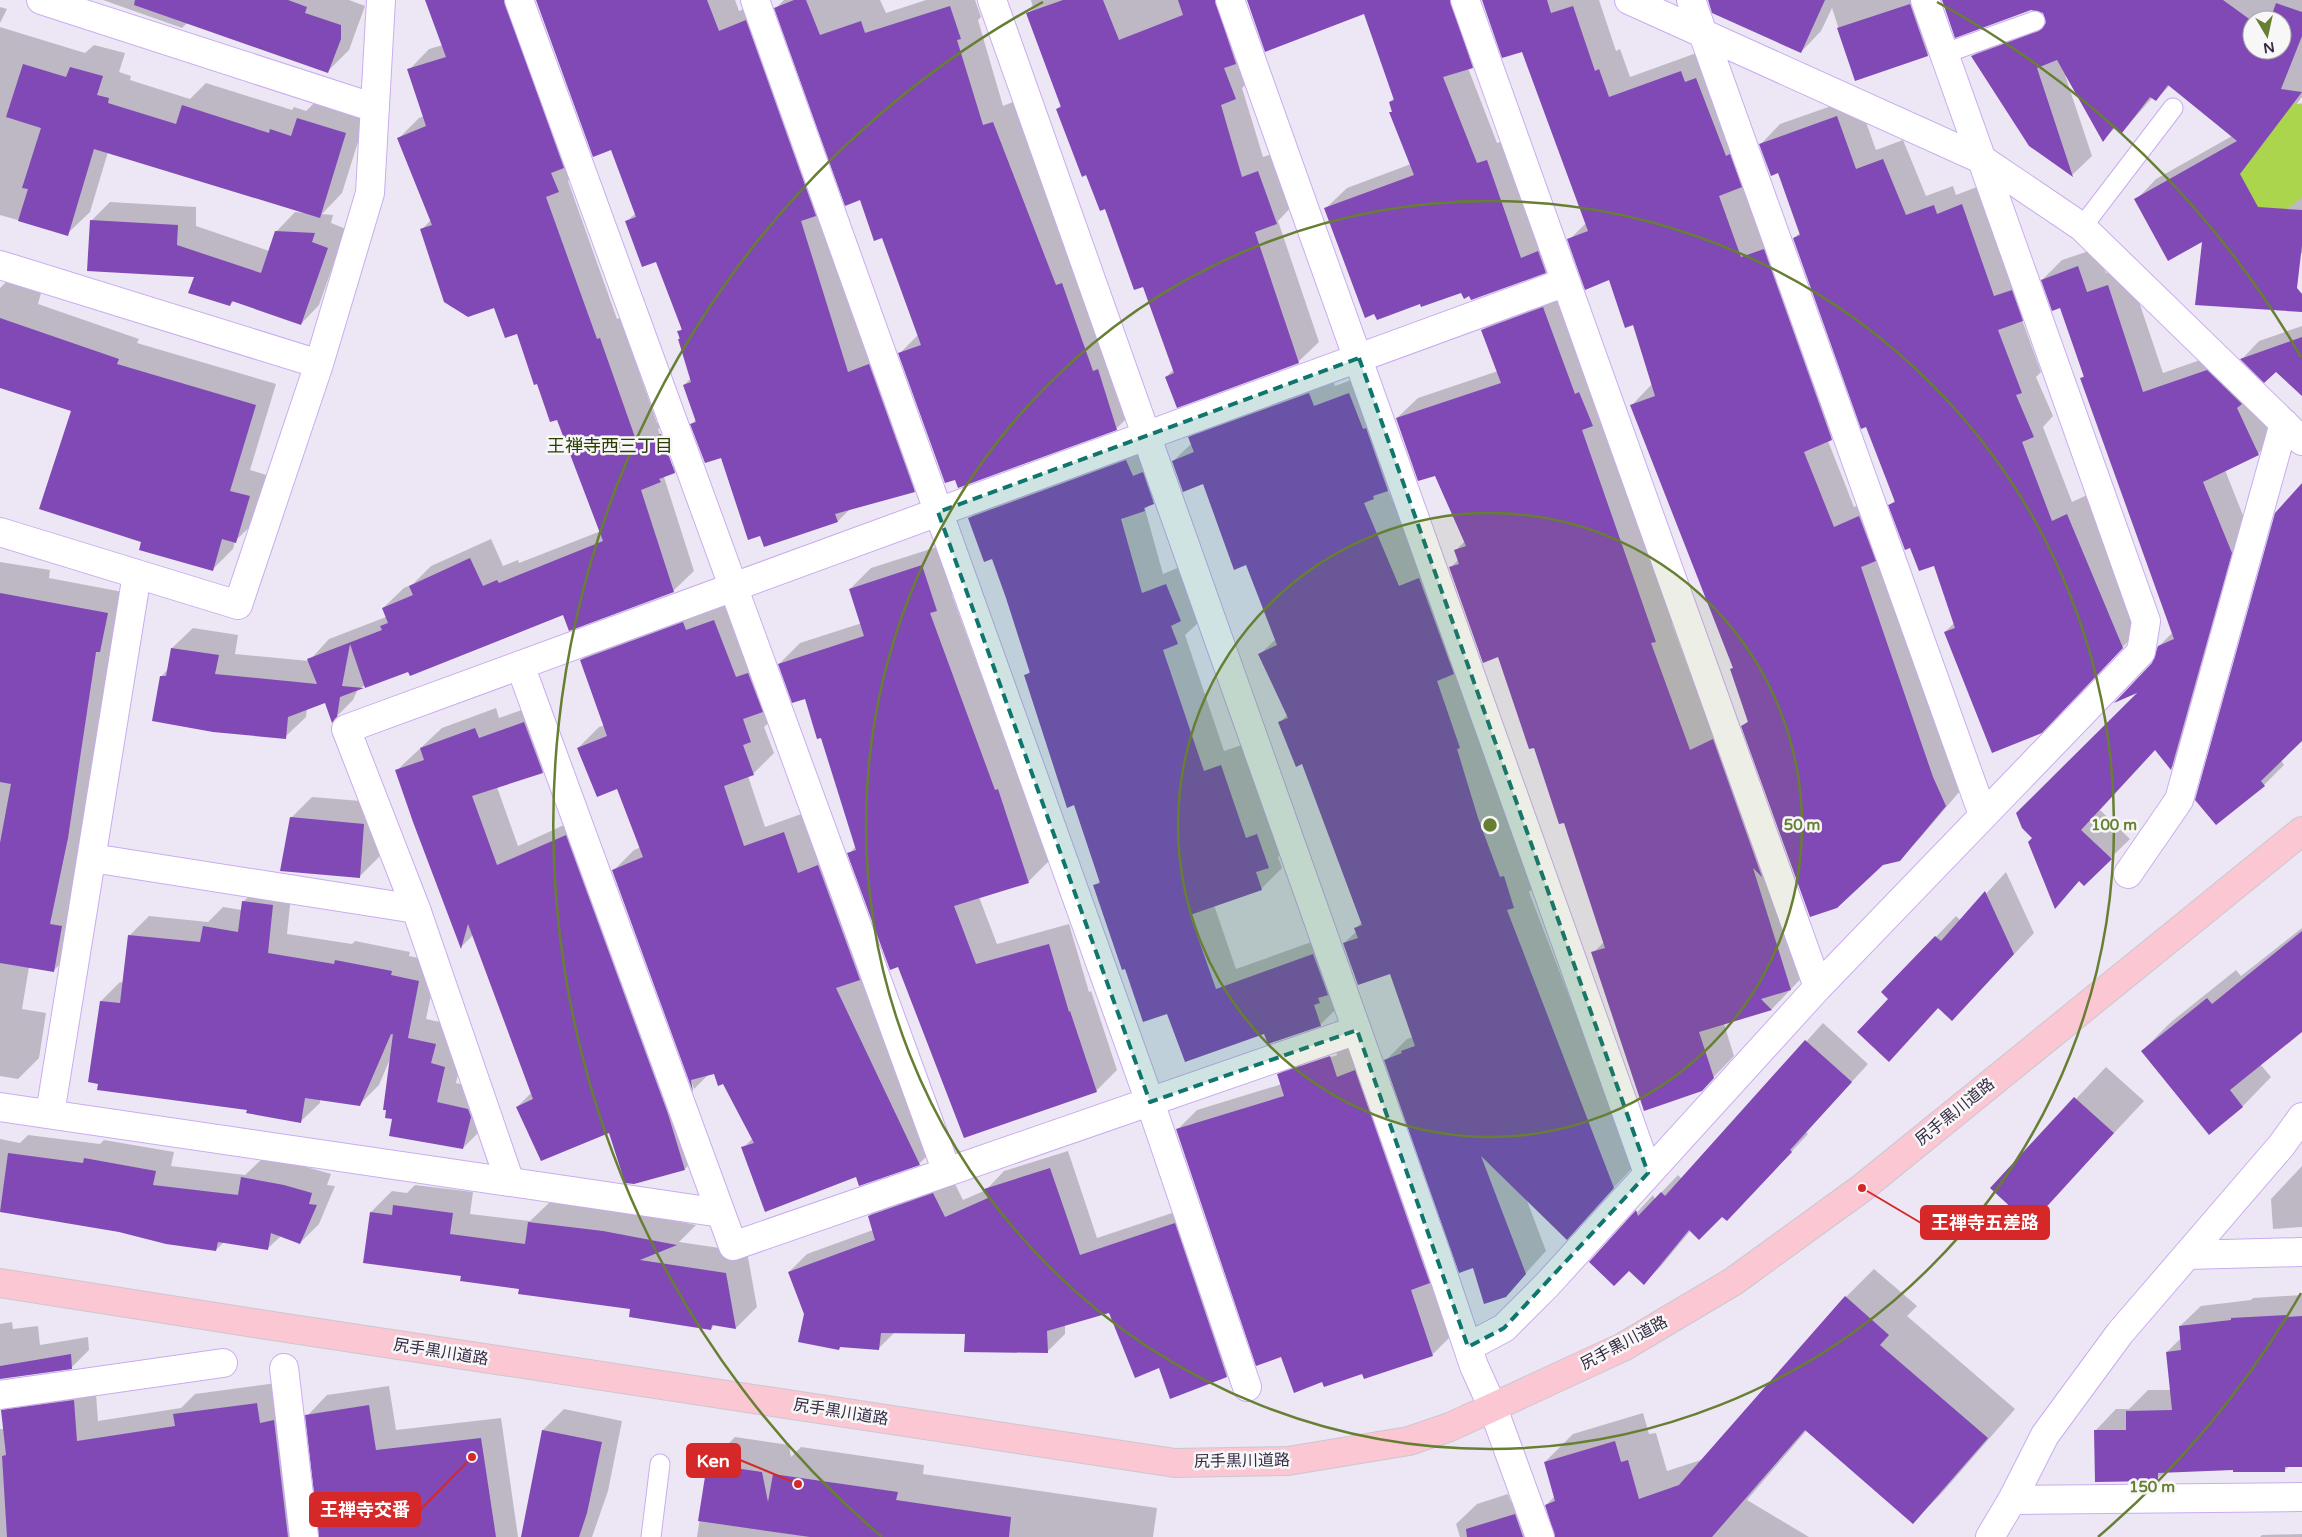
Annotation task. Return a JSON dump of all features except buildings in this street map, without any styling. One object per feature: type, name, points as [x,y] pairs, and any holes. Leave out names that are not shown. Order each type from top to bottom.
[{"type":"main road","name":"尻手黒川道路","points":[[0,1283],[283,1328],[1175,1462],[1288,1461],[1409,1441],[1450,1428],[1623,1347],[1734,1282],[1862,1188],[2302,831]]},
{"type":"street","points":[[41,0],[375,108]]},
{"type":"street","points":[[0,532],[238,605],[319,364],[370,194],[381,0]]},
{"type":"street","points":[[519,0],[947,1172]]},
{"type":"street","points":[[755,0],[1150,1102],[1247,1387]]},
{"type":"street","points":[[992,0],[1148,436],[1474,1366],[1493,1408],[1540,1537]]},
{"type":"street","points":[[1230,0],[1648,1173]]},
{"type":"street","points":[[1466,0],[1818,987]]},
{"type":"street","points":[[1629,0],[1982,160],[2082,226],[2293,432],[2179,800],[2128,874]]},
{"type":"street","points":[[1691,0],[1983,815]]},
{"type":"street","points":[[1468,1347],[1504,1328],[1546,1286],[1818,987],[2141,652],[2146,621],[1925,0]]},
{"type":"street","points":[[0,265],[319,364]]},
{"type":"street","points":[[510,1182],[416,909],[346,728],[1566,282]]},
{"type":"street","points":[[50,1114],[137,574]]},
{"type":"street","points":[[520,665],[733,1246],[1357,1030]]},
{"type":"street","points":[[92,858],[416,909]]},
{"type":"street","points":[[0,1107],[721,1213]]},
{"type":"street","points":[[1990,1537],[2012,1500],[2045,1435],[2120,1333],[2281,1146],[2302,1117]]},
{"type":"street","points":[[2187,1255],[2302,1252]]},
{"type":"street","points":[[0,1395],[223,1363]]},
{"type":"street","points":[[284,1368],[304,1537]]},
{"type":"street","points":[[2012,1500],[2302,1497]]},
{"type":"lane","points":[[1943,54],[2035,21]]},
{"type":"lane","points":[[2082,226],[2173,108]]},
{"type":"lane","points":[[651,1537],[660,1464]]},
{"type":"highlighted area","points":[[1359,358],[1648,1173],[1504,1328],[1468,1347],[1357,1030],[1150,1102],[938,512]]},
{"type":"waterway","points":[[2272,174],[2302,141]]},
{"type":"place","name":"王禅寺五差路","points":[[1862,1188]]},
{"type":"place","name":"王禅寺交番","points":[[472,1457]]},
{"type":"place","name":"Ken","points":[[798,1484]]},
{"type":"district","name":"王禅寺西三丁目","points":[[610,446]]}]
